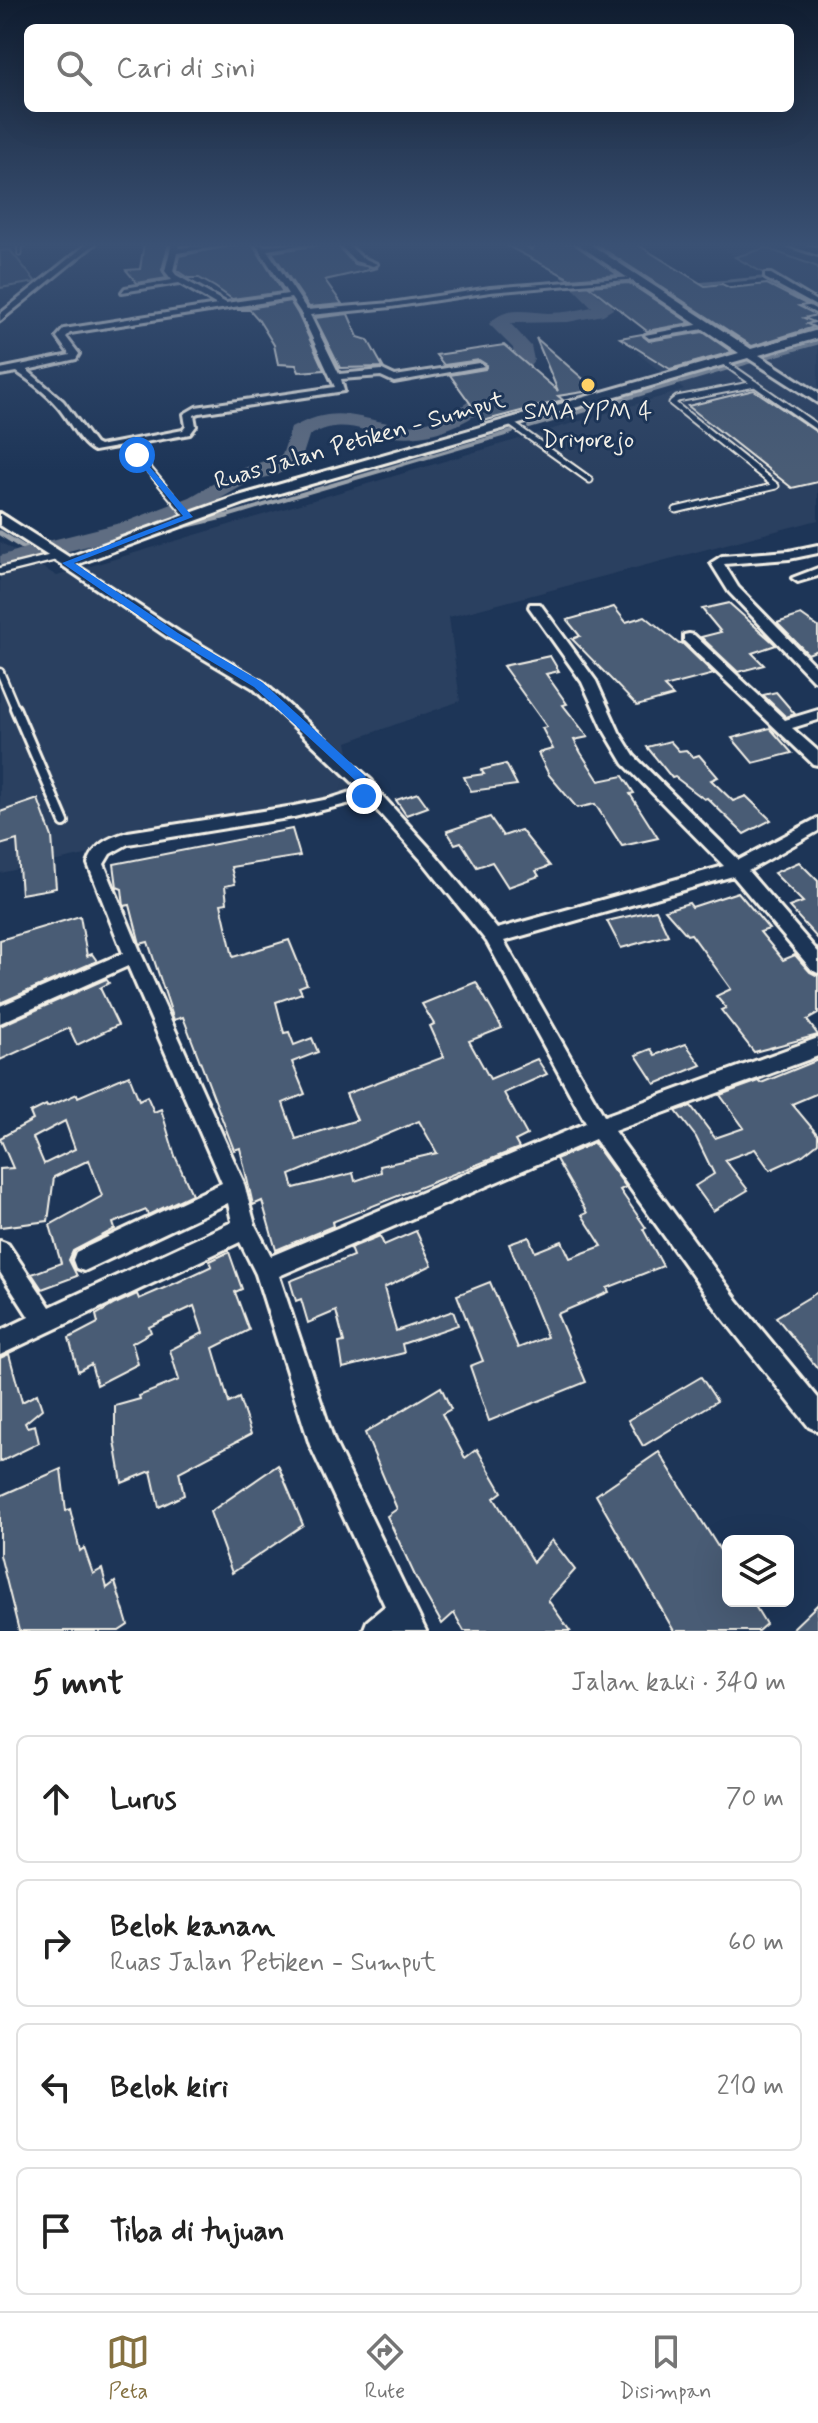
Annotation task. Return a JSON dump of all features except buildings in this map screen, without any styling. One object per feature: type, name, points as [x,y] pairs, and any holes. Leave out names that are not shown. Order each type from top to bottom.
[{"type":"main road","points":[[696,319],[818,399]]},
{"type":"main road","name":"Ruas Jalan Petiken - Sumput","points":[[62,560],[187,515],[818,334]]},
{"type":"main road","points":[[0,518],[62,560]]},
{"type":"street","points":[[0,372],[73,357],[75,354],[61,337],[67,331],[142,319]]},
{"type":"street","points":[[19,369],[59,399],[91,446],[98,449],[186,432],[191,426],[189,414],[196,410],[341,389],[343,386],[308,319]]},
{"type":"street","points":[[649,335],[707,326]]},
{"type":"street","points":[[337,377],[382,373],[394,379],[479,366]]},
{"type":"street","points":[[818,549],[717,563],[733,589],[818,677]]},
{"type":"street","points":[[62,560],[174,635],[258,685],[367,785],[493,937],[599,1127],[730,1309],[818,1418]]},
{"type":"street","points":[[798,578],[818,572]]},
{"type":"street","points":[[535,607],[589,681],[612,732],[629,760],[737,869],[818,965]]},
{"type":"street","points":[[689,638],[818,760]]},
{"type":"street","points":[[781,726],[818,715]]},
{"type":"street","points":[[369,791],[357,798],[295,811],[128,838],[99,851],[96,864],[235,1188],[245,1228],[266,1270],[323,1445],[408,1621],[377,1631]]},
{"type":"street","points":[[493,937],[737,869],[818,824]]},
{"type":"street","points":[[0,1015],[133,956]]},
{"type":"street","points":[[266,1270],[599,1127],[818,1047]]},
{"type":"street","points":[[84,1260],[235,1188]]},
{"type":"street","points":[[0,1343],[245,1228]]},
{"type":"street","points":[[0,1252],[45,1320]]},
{"type":"lane","points":[[723,362],[818,428]]},
{"type":"lane","points":[[676,510],[776,486],[672,403],[677,399],[755,384]]},
{"type":"lane","points":[[510,423],[590,480]]},
{"type":"lane","points":[[137,455],[187,515]]},
{"type":"lane","points":[[0,571],[62,560]]},
{"type":"lane","points":[[0,672],[64,822]]},
{"type":"shaded area","points":[[783,319],[818,319],[818,520],[449,617],[460,701],[347,742],[357,798],[0,873],[0,542],[57,576],[684,390],[637,353]]},
{"type":"waterway","points":[[57,546],[137,526],[198,502],[243,476],[268,470],[292,459],[299,433],[315,425],[333,420],[351,420],[412,431],[449,421],[467,412],[498,388],[524,360],[522,346],[498,324],[504,319]]},
{"type":"waterway","points":[[764,358],[818,343]]},
{"type":"waterway","points":[[740,365],[750,362]]},
{"type":"waterway","points":[[740,365],[745,363]]},
{"type":"waterway","points":[[529,427],[740,365]]},
{"type":"waterway","points":[[226,516],[512,432]]},
{"type":"waterway","points":[[0,512],[6,516]]},
{"type":"waterway","points":[[6,516],[20,526]]},
{"type":"waterway","points":[[184,526],[226,516]]},
{"type":"waterway","points":[[220,518],[226,516]]},
{"type":"waterway","points":[[148,521],[156,523]]},
{"type":"waterway","points":[[0,533],[34,554]]},
{"type":"waterway","points":[[42,541],[58,546]]},
{"type":"waterway","points":[[0,565],[35,553]]},
{"type":"place","name":"SMA YPM 4 Driyorejo","points":[[588,385]]},
{"type":"route","points":[[137,455],[189,517],[67,563],[174,635],[258,685],[367,785],[369,791],[364,796]]}]
